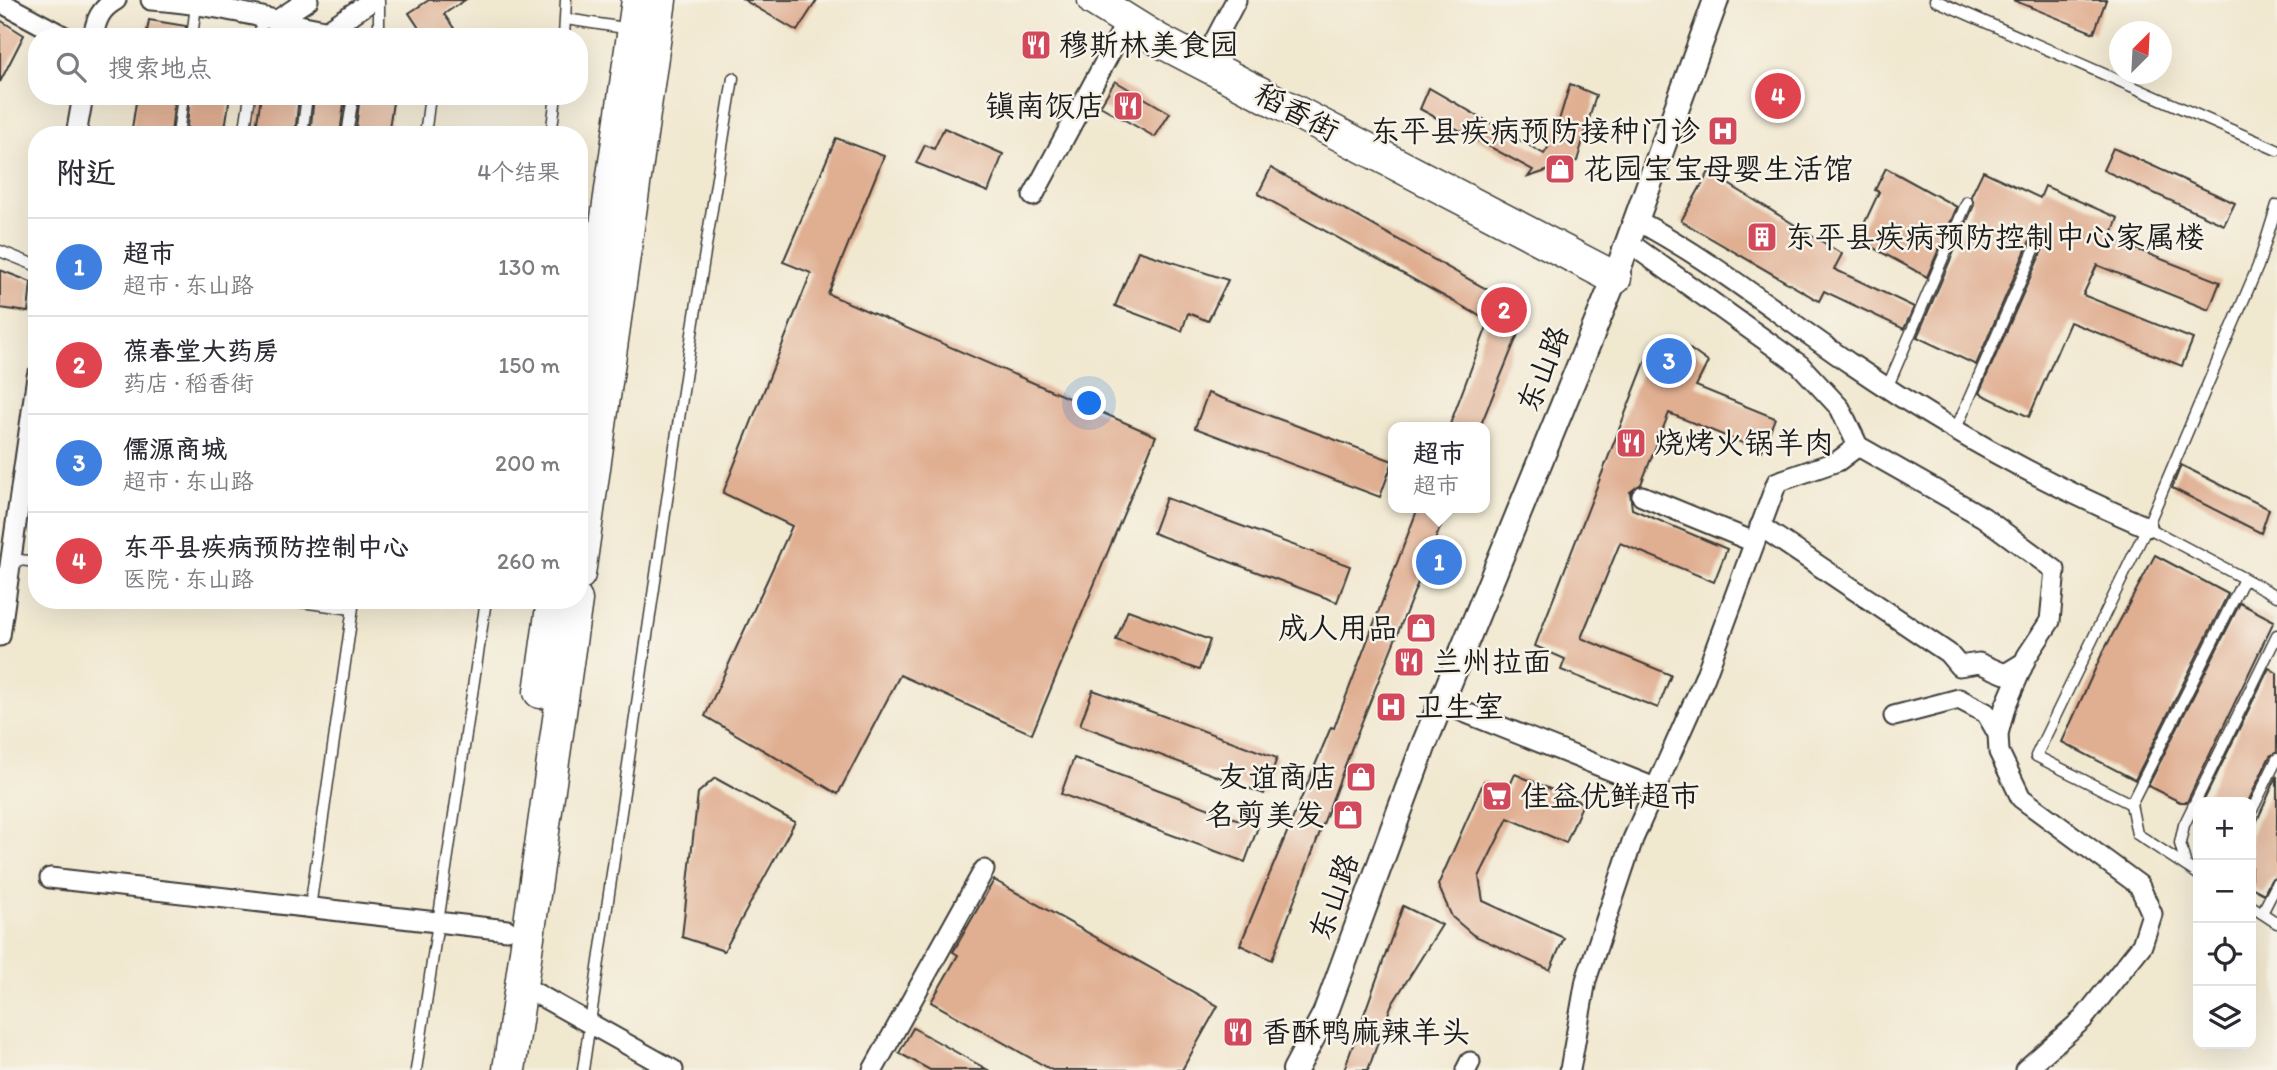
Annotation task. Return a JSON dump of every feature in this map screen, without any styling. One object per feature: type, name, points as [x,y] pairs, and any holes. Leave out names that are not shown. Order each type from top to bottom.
[{"type":"main road","points":[[588,510],[660,0]]},
{"type":"main road","name":"稻香街","points":[[1094,0],[1203,63],[1615,278]]},
{"type":"main road","points":[[588,315],[635,15]]},
{"type":"main road","points":[[487,1070],[552,609]]},
{"type":"main road","points":[[509,1070],[575,609]]},
{"type":"street","points":[[95,28],[104,7],[116,0]]},
{"type":"street","points":[[151,0],[196,5],[234,5],[303,28]]},
{"type":"street","points":[[271,18],[308,0]]},
{"type":"street","points":[[328,28],[376,0]]},
{"type":"street","points":[[1203,63],[1236,0]]},
{"type":"street","name":"东山路","points":[[1295,1070],[1325,1014],[1441,703],[1615,278],[1716,0]]},
{"type":"street","points":[[0,2],[48,28]]},
{"type":"street","points":[[1033,196],[1127,21]]},
{"type":"street","points":[[78,126],[81,105]]},
{"type":"street","points":[[1632,231],[1678,242],[1887,388],[1999,458],[2076,497],[2147,527]]},
{"type":"street","points":[[1632,231],[1800,365],[1840,408],[1858,446],[1983,517],[2055,570],[2050,621],[2024,663],[1998,734],[1999,752],[2021,798],[2139,885],[2152,914],[2142,945],[2083,1020],[2025,1070]]},
{"type":"street","points":[[1570,1070],[1586,980],[1633,839],[1705,677],[1777,482],[1838,461],[1858,446]]},
{"type":"street","points":[[0,636],[28,463]]},
{"type":"street","points":[[1642,496],[1757,534],[1948,653],[1959,666],[1979,663],[2005,674],[2024,663]]},
{"type":"street","points":[[1894,716],[1959,699],[1986,713],[1998,734]]},
{"type":"street","points":[[1441,703],[1655,788]]},
{"type":"street","points":[[873,1070],[984,870]]},
{"type":"street","points":[[50,878],[507,930]]},
{"type":"street","points":[[521,985],[673,1070]]},
{"type":"lane","points":[[376,0],[378,28]]},
{"type":"lane","points":[[565,28],[566,0]]},
{"type":"lane","points":[[1935,0],[2277,150]]},
{"type":"lane","points":[[192,28],[196,5]]},
{"type":"lane","points":[[566,19],[635,15]]},
{"type":"lane","points":[[265,28],[271,18]]},
{"type":"lane","points":[[583,1070],[686,371],[733,78]]},
{"type":"lane","points":[[179,126],[182,105]]},
{"type":"lane","points":[[245,126],[249,105]]},
{"type":"lane","points":[[303,126],[306,105]]},
{"type":"lane","points":[[348,126],[352,105]]},
{"type":"lane","points":[[426,126],[429,105]]},
{"type":"lane","points":[[552,126],[555,105]]},
{"type":"lane","points":[[1887,388],[1967,202]]},
{"type":"lane","points":[[2131,804],[2036,756],[2147,527],[2258,266],[2277,205]]},
{"type":"lane","points":[[1955,431],[2038,241]]},
{"type":"lane","points":[[0,251],[28,263]]},
{"type":"lane","points":[[2147,527],[2277,596]]},
{"type":"lane","points":[[11,559],[28,561]]},
{"type":"lane","points":[[2193,871],[2137,834],[2131,804],[2244,579]]},
{"type":"lane","points":[[310,908],[352,609]]},
{"type":"lane","points":[[416,1070],[485,609]]},
{"type":"lane","points":[[2186,866],[2180,843],[2184,825],[2277,635]]},
{"type":"lane","points":[[2256,802],[2277,759]]},
{"type":"lane","points":[[2262,913],[2277,884]]},
{"type":"lane","points":[[2256,909],[2277,923]]},
{"type":"building","points":[[429,0],[465,0],[444,14],[454,28],[419,28],[409,13]]},
{"type":"building","points":[[744,0],[817,0],[797,31]]},
{"type":"building","points":[[2013,0],[2106,0],[2094,33]]},
{"type":"building","points":[[0,20],[24,35],[0,82]]},
{"type":"building","points":[[149,20],[186,26],[186,28],[148,28]]},
{"type":"building","points":[[1115,81],[1170,113],[1155,137],[1100,106]]},
{"type":"building","points":[[1570,84],[1596,95],[1577,161],[1528,177],[1533,170],[1420,109],[1429,88],[1544,154],[1553,140]]},
{"type":"building","points":[[136,105],[174,105],[172,126],[132,126]]},
{"type":"building","points":[[189,105],[229,105],[225,126],[187,126]]},
{"type":"building","points":[[260,105],[298,105],[296,126],[256,126]]},
{"type":"building","points":[[313,105],[344,105],[341,126],[311,126]]},
{"type":"building","points":[[359,105],[393,105],[389,126],[356,126]]},
{"type":"building","points":[[944,128],[1003,154],[988,192],[916,163],[925,145],[934,149]]},
{"type":"building","points":[[836,138],[884,156],[828,294],[1156,436],[1032,734],[900,675],[838,794],[705,716],[792,526],[723,493],[811,273],[783,262]]},
{"type":"building","points":[[2113,148],[2235,203],[2224,225],[2103,170]]},
{"type":"building","points":[[1271,168],[1527,312],[1482,422],[1451,422],[1489,321],[1258,194]]},
{"type":"building","points":[[1886,168],[1957,207],[1927,277],[1857,239],[1879,192],[1875,190]]},
{"type":"building","points":[[1983,171],[2040,198],[2045,186],[2118,218],[2110,239],[2220,282],[2209,310],[2097,265],[2083,295],[2193,339],[2182,366],[2070,322],[2029,417],[1979,393],[2045,244],[2044,237],[2038,234],[2031,238],[1976,365],[1917,337],[1974,205],[1971,196]]},
{"type":"building","name":"东平县疾病预防控制中心家属楼","points":[[1709,172],[1842,254],[1834,269],[1914,307],[1904,329],[1824,291],[1819,301],[1681,221]]},
{"type":"building","points":[[1138,251],[1228,280],[1208,321],[1188,313],[1182,331],[1115,306]]},
{"type":"building","points":[[0,270],[28,281],[28,312],[0,308]]},
{"type":"building","points":[[1683,344],[1708,362],[1696,386],[1775,418],[1762,451],[1669,413],[1641,484],[1630,492],[1632,509],[1727,549],[1714,582],[1620,543],[1581,638],[1671,675],[1658,708],[1561,670],[1565,659],[1535,646],[1651,347]]},
{"type":"building","points":[[1208,393],[1388,459],[1388,475],[1380,497],[1195,428]]},
{"type":"building","points":[[2181,465],[2269,509],[2261,533],[2172,488]]},
{"type":"building","points":[[1166,498],[1350,566],[1337,602],[1153,533]]},
{"type":"building","points":[[1416,513],[1446,513],[1355,739],[1272,960],[1240,945],[1331,727],[1334,728]]},
{"type":"building","points":[[2155,555],[2228,594],[2135,780],[2062,742],[2101,656]]},
{"type":"building","points":[[2240,603],[2274,621],[2187,802],[2180,802],[2148,786]]},
{"type":"building","points":[[1128,610],[1210,640],[1199,670],[1116,640]]},
{"type":"building","points":[[2269,668],[2277,673],[2277,752],[2270,756],[2250,797],[2205,797]]},
{"type":"building","points":[[1093,690],[1277,758],[1264,794],[1080,725]]},
{"type":"building","points":[[1074,758],[1258,827],[1245,862],[1061,794]]},
{"type":"building","points":[[1515,774],[1583,803],[1566,843],[1508,818],[1479,877],[1483,901],[1564,938],[1550,970],[1473,935],[1452,917],[1438,885],[1484,781],[1507,792]]},
{"type":"building","points":[[2277,776],[2277,877],[2271,880],[2264,894],[2256,890],[2256,823]]},
{"type":"building","points":[[715,778],[795,822],[724,951],[682,937],[698,793]]},
{"type":"building","points":[[994,880],[1218,1006],[1182,1070],[1052,1070],[931,1002],[958,955],[953,952]]},
{"type":"building","points":[[1403,906],[1442,925],[1391,1006],[1368,1070],[1344,1070]]},
{"type":"building","points":[[913,1028],[988,1070],[930,1070],[899,1053]]},
{"type":"place","name":"穆斯林美食园","points":[[1036,45]]},
{"type":"place","name":"东平县疾病预防控制中心","points":[[1778,96]]},
{"type":"place","name":"镇南饭店","points":[[1128,106]]},
{"type":"place","name":"东平县疾病预防接种门诊","points":[[1723,131]]},
{"type":"place","name":"花园宝宝母婴生活馆","points":[[1560,169]]},
{"type":"place","name":"东平县疾病预防控制中心家属楼","points":[[1762,237]]},
{"type":"place","name":"葆春堂大药房","points":[[1504,310]]},
{"type":"place","name":"儒源商城","points":[[1669,361]]},
{"type":"place","name":"烧烤火锅羊肉","points":[[1631,443]]},
{"type":"place","name":"超市","points":[[1439,562]]},
{"type":"place","name":"成人用品","points":[[1421,628]]},
{"type":"place","name":"兰州拉面","points":[[1409,662]]},
{"type":"place","name":"卫生室","points":[[1391,707]]},
{"type":"place","name":"友谊商店","points":[[1361,777]]},
{"type":"place","name":"佳益优鲜超市","points":[[1497,796]]},
{"type":"place","name":"名剪美发","points":[[1348,815]]},
{"type":"place","name":"香酥鸭麻辣羊头","points":[[1238,1032]]}]
